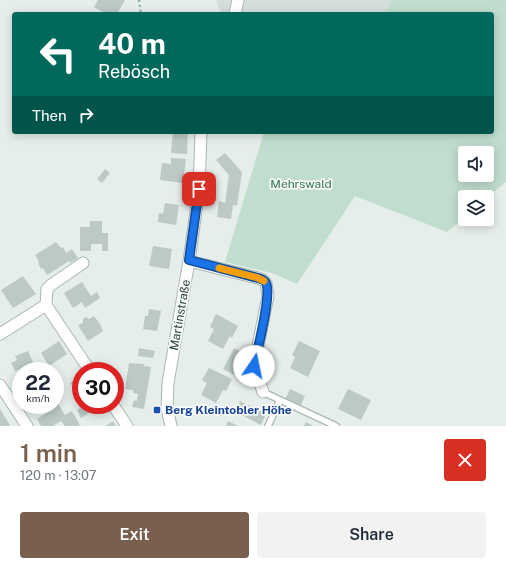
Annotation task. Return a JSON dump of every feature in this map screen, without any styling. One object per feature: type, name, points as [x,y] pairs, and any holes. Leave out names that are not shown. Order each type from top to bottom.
[{"type":"street","points":[[235,12],[238,0]]},
{"type":"street","name":"Martinstraße","points":[[171,426],[167,408],[168,383],[189,260],[199,189],[201,134]]},
{"type":"street","points":[[189,260],[258,278],[266,283],[268,296],[254,366],[263,392]]},
{"type":"street","points":[[83,263],[47,289],[46,305],[84,362]]},
{"type":"street","points":[[0,334],[46,305]]},
{"type":"street","points":[[0,385],[27,426]]},
{"type":"street","points":[[119,414],[127,426]]},
{"type":"lane","points":[[263,392],[336,426]]},
{"type":"lane","points":[[268,426],[280,400]]},
{"type":"path","points":[[139,0],[141,12]]},
{"type":"shaded area","points":[[216,0],[391,0],[386,12],[220,12]]},
{"type":"green space","name":"Mehrswald","points":[[391,0],[506,0],[506,182],[494,192],[494,190],[458,190],[458,223],[447,232],[355,196],[297,284],[272,273],[225,262],[263,134],[494,134],[494,12],[386,12]]},
{"type":"building","points":[[98,0],[125,0],[118,12],[103,12],[94,7]]},
{"type":"building","points":[[173,134],[188,134],[187,154],[171,153]]},
{"type":"building","points":[[225,153],[242,172],[237,206],[233,205],[231,219],[217,217],[219,201],[225,203],[229,175],[216,160]]},
{"type":"building","points":[[171,158],[186,159],[183,183],[160,180],[162,163],[171,164]]},
{"type":"building","points":[[105,169],[110,173],[102,183],[97,179]]},
{"type":"building","points":[[165,203],[179,205],[176,225],[158,222],[159,213],[163,214]]},
{"type":"building","points":[[90,221],[102,221],[102,233],[108,233],[108,251],[102,251],[102,244],[91,244],[91,251],[80,251],[80,227],[90,227]]},
{"type":"building","points":[[56,242],[61,248],[63,247],[66,253],[72,249],[78,258],[70,263],[69,261],[47,275],[43,268],[41,269],[35,255]]},
{"type":"building","points":[[153,246],[172,249],[169,269],[149,266]]},
{"type":"building","points":[[23,276],[36,294],[13,308],[1,290]]},
{"type":"building","points":[[82,282],[91,296],[97,292],[100,298],[85,308],[82,302],[73,308],[64,293]]},
{"type":"building","points":[[149,309],[161,311],[157,331],[143,329],[145,316],[148,316]]},
{"type":"building","points":[[216,314],[238,326],[232,338],[230,336],[223,349],[208,341],[214,329],[210,327]]},
{"type":"building","points":[[94,316],[103,331],[88,341],[78,325],[83,323],[83,319],[86,317],[89,319]]},
{"type":"building","points":[[59,341],[67,354],[55,362],[47,362],[41,353]]},
{"type":"building","points":[[299,341],[320,351],[308,377],[290,368],[295,357],[292,355]]},
{"type":"building","points":[[139,348],[155,351],[153,358],[138,356]]},
{"type":"building","points":[[234,348],[245,354],[234,375],[223,369]]},
{"type":"building","points":[[28,351],[33,362],[13,362],[17,360],[15,356]]},
{"type":"building","points":[[129,363],[144,364],[144,366],[151,367],[144,409],[132,407],[134,400],[137,401],[138,394],[133,393],[133,390],[125,389]]},
{"type":"building","points":[[209,368],[232,379],[226,391],[223,390],[216,403],[201,395],[207,383],[202,380]]},
{"type":"building","points":[[290,389],[305,396],[300,407],[285,400]]},
{"type":"building","points":[[348,389],[371,400],[361,420],[338,409]]},
{"type":"building","points":[[240,401],[266,414],[261,425],[240,414],[243,408],[238,406]]},
{"type":"building","points":[[0,409],[10,425],[9,426],[0,426]]},
{"type":"building","points":[[72,411],[72,414],[74,414],[80,425],[65,426],[61,421],[53,426],[41,426],[37,419],[45,414],[64,413],[65,415]]},
{"type":"building","points":[[79,414],[87,414],[81,418]]},
{"type":"building","points":[[113,421],[116,426],[106,426]]},
{"type":"building","points":[[228,421],[238,426],[226,426]]},
{"type":"building","points":[[306,422],[313,426],[304,426]]},
{"type":"slow traffic","points":[[219,268],[258,278],[264,281]]},
{"type":"place","name":"Berg Kleintobler Höhe","points":[[157,410]]},
{"type":"route","points":[[199,189],[189,260],[258,278],[266,283],[268,296],[254,366]]}]
